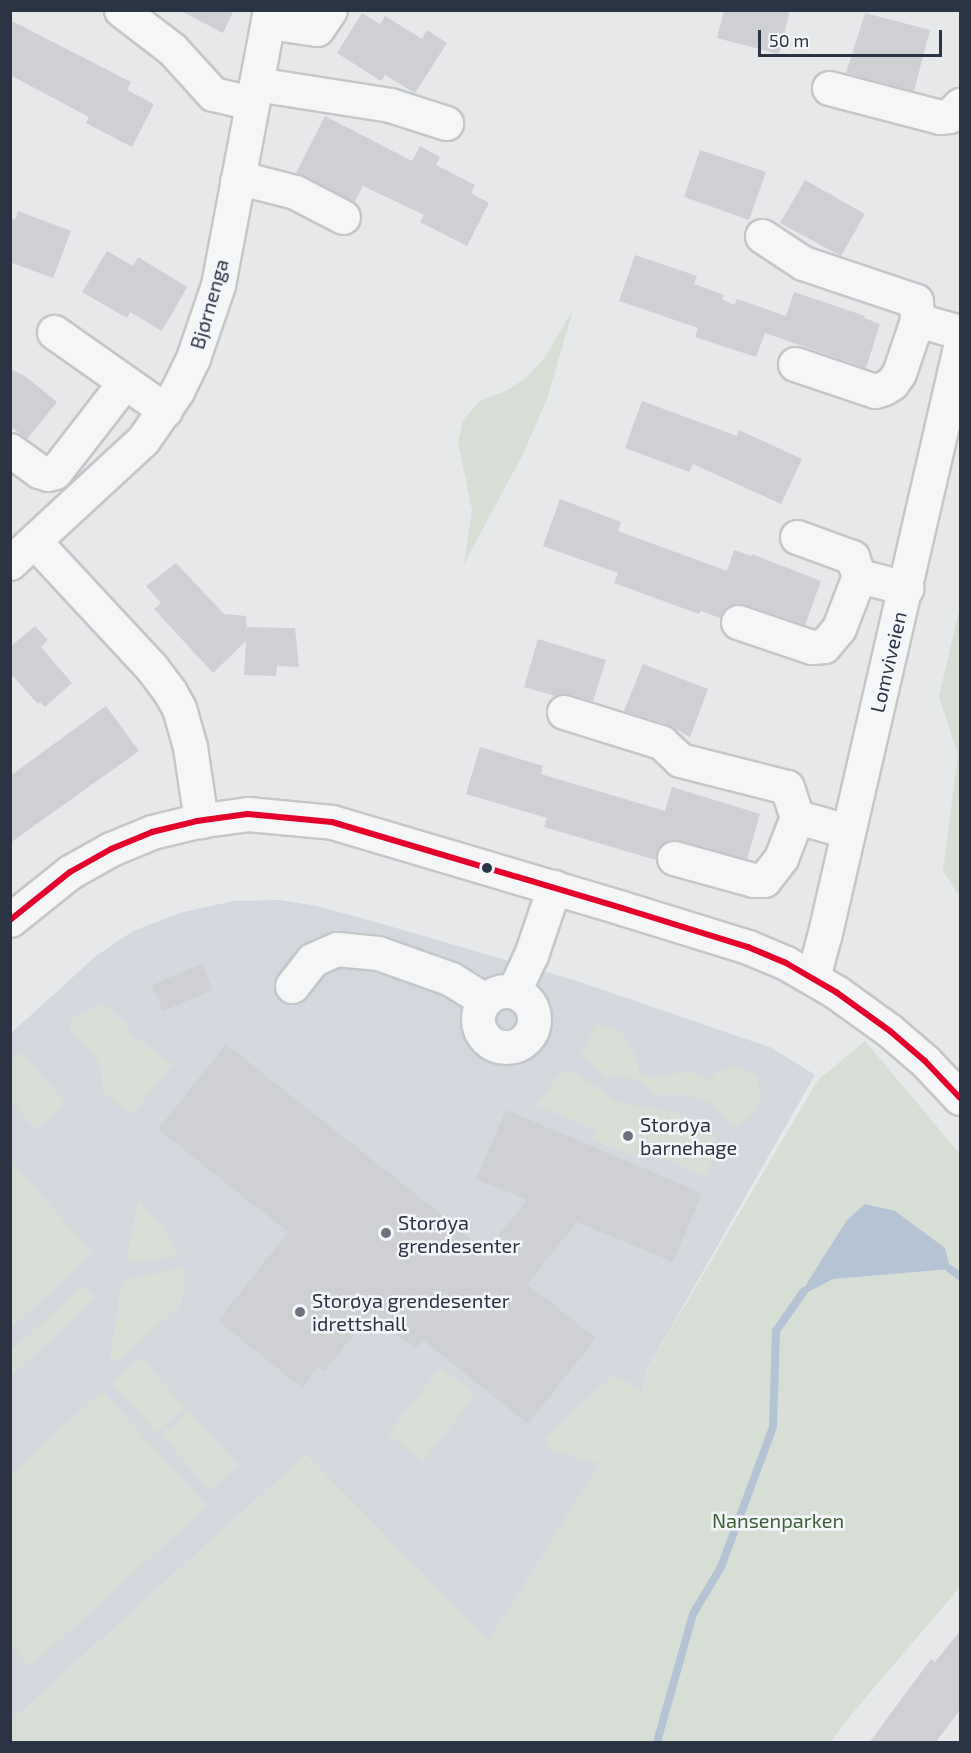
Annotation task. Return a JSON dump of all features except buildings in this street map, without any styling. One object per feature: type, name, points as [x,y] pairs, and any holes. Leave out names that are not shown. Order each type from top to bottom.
[{"type":"street","points":[[121,10],[172,49],[213,94],[254,93],[390,105],[446,123]]},
{"type":"street","points":[[269,16],[317,29],[330,10]]},
{"type":"street","name":"Bjørnenga","points":[[10,563],[143,440],[165,410],[193,358],[218,285],[269,16]]},
{"type":"street","points":[[829,88],[940,117],[949,117],[960,105]]},
{"type":"street","points":[[237,181],[252,181],[295,192],[343,217]]},
{"type":"street","points":[[762,236],[803,263],[916,301],[917,320],[899,374],[892,383],[884,388],[875,391],[795,364]]},
{"type":"street","points":[[917,320],[960,332]]},
{"type":"street","points":[[54,332],[165,410]]},
{"type":"street","name":"Lomviveien","points":[[810,975],[816,966],[824,937],[960,347]]},
{"type":"street","points":[[10,450],[39,471],[48,474],[55,472],[124,383]]},
{"type":"street","points":[[738,622],[812,648],[824,646],[839,628],[859,576],[852,557],[796,537]]},
{"type":"street","points":[[35,542],[152,668],[170,692],[179,708],[190,747],[201,821]]},
{"type":"street","points":[[859,576],[906,588]]},
{"type":"street","points":[[564,712],[661,742],[680,760],[787,787],[798,817],[780,858],[764,880],[754,880],[674,858]]},
{"type":"street","points":[[10,920],[70,872],[111,849],[152,832],[248,814],[333,822],[748,947],[810,975],[890,1031],[925,1061],[960,1098]]},
{"type":"street","points":[[798,817],[848,831]]},
{"type":"street","points":[[292,986],[312,960],[337,949],[378,953],[500,995],[531,955],[554,887]]},
{"type":"shaded area","points":[[280,900],[317,906],[577,981],[772,1048],[815,1075],[646,1371],[642,1390],[600,1464],[489,1641],[306,1455],[11,1721],[10,1034],[96,956],[133,931],[183,912],[234,901]]},
{"type":"green space","points":[[573,310],[547,399],[522,456],[464,564],[472,510],[458,442],[463,420],[480,401],[506,391],[527,377],[545,357]]},
{"type":"green space","points":[[960,606],[960,897],[943,871],[958,755],[939,697]]},
{"type":"green space","points":[[103,1004],[126,1023],[132,1035],[173,1064],[132,1115],[104,1093],[99,1062],[69,1031],[71,1018]]},
{"type":"green space","points":[[596,1023],[622,1032],[635,1054],[640,1073],[656,1078],[685,1071],[700,1075],[709,1081],[715,1073],[736,1065],[756,1075],[762,1095],[754,1114],[733,1127],[713,1104],[691,1095],[657,1095],[642,1083],[624,1077],[607,1077],[580,1056]]},
{"type":"green space","name":"Nansenparken","points":[[865,1041],[960,1154],[960,1587],[850,1716],[831,1742],[11,1742],[11,1721],[306,1455],[489,1641],[600,1464],[549,1450],[544,1439],[613,1375],[642,1390],[646,1371],[818,1080]]},
{"type":"green space","points":[[21,1052],[66,1103],[36,1130],[11,1101],[11,1061]]},
{"type":"green space","points":[[571,1070],[620,1103],[680,1113],[707,1126],[716,1138],[717,1151],[705,1177],[640,1148],[633,1156],[591,1139],[596,1131],[536,1105],[559,1074]]},
{"type":"green space","points":[[11,1162],[93,1253],[10,1328]]},
{"type":"green space","points":[[139,1202],[163,1226],[179,1255],[137,1263],[130,1262],[126,1257]]},
{"type":"green space","points":[[180,1268],[185,1273],[185,1286],[180,1305],[125,1356],[114,1361],[110,1358],[120,1292],[128,1279]]},
{"type":"green space","points":[[83,1285],[96,1298],[11,1376],[11,1351]]},
{"type":"green space","points":[[140,1357],[185,1407],[157,1433],[111,1383]]},
{"type":"green space","points":[[441,1367],[475,1395],[423,1462],[388,1434]]},
{"type":"green space","points":[[102,1391],[207,1506],[30,1667],[11,1645],[11,1474]]},
{"type":"green space","points":[[189,1411],[238,1465],[210,1490],[161,1435]]},
{"type":"water","points":[[865,1204],[895,1211],[945,1248],[950,1269],[833,1279],[804,1294],[804,1288],[847,1220]]},
{"type":"waterway","points":[[950,1269],[960,1276]]},
{"type":"waterway","points":[[657,1742],[693,1614],[721,1567],[773,1427],[776,1331],[804,1291]]},
{"type":"transit line","points":[[10,920],[70,872],[111,849],[152,832],[197,821],[248,814],[332,822],[748,947],[786,963],[836,992],[890,1031],[925,1061],[960,1098]]},
{"type":"place","name":"Storøya barnehage","points":[[628,1136]]},
{"type":"place","name":"Storøya grendesenter","points":[[386,1233]]},
{"type":"place","name":"Storøya grendesenter idrettshall","points":[[300,1312]]}]
